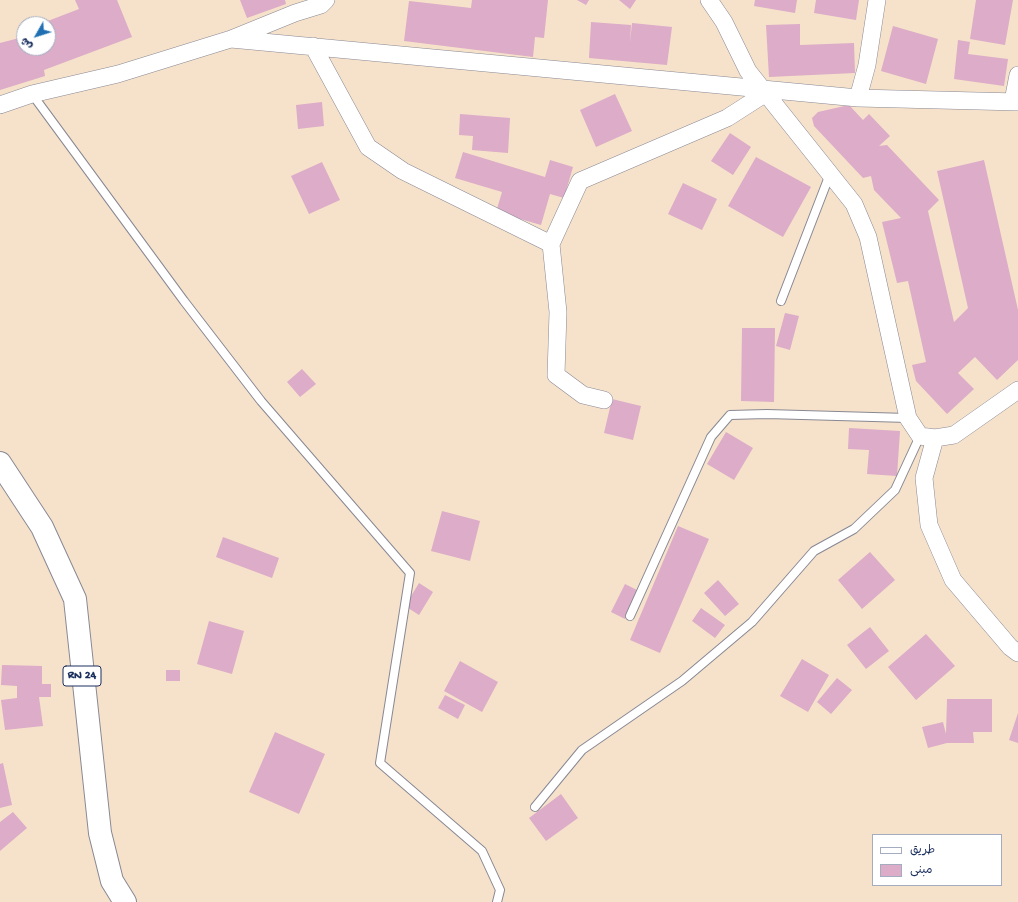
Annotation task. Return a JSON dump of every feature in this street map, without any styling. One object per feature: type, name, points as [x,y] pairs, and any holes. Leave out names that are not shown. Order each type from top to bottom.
[{"type":"main road","name":"RN 24","points":[[0,463],[42,526],[75,599],[100,833],[112,882],[126,902]]},
{"type":"street","points":[[0,105],[32,94],[118,74],[230,39],[295,13],[321,5],[326,0]]},
{"type":"street","points":[[709,0],[724,22],[748,71],[854,204],[868,237],[908,418],[928,437],[954,435],[1018,390]]},
{"type":"street","points":[[858,98],[867,65],[877,0]]},
{"type":"street","points":[[230,39],[858,98],[1016,101],[1018,75]]},
{"type":"street","points":[[313,46],[368,148],[403,171],[551,244]]},
{"type":"street","points":[[604,400],[583,395],[556,375],[558,312],[551,244],[580,181],[727,118],[763,90]]},
{"type":"street","points":[[928,437],[924,478],[929,525],[953,580],[1010,647],[1018,653]]},
{"type":"lane","points":[[32,94],[184,301],[261,401],[410,573],[380,763],[482,851],[500,890],[497,902]]},
{"type":"lane","points":[[780,301],[830,174]]},
{"type":"lane","points":[[630,616],[711,437],[730,415],[768,414],[908,418]]},
{"type":"lane","points":[[535,806],[582,750],[682,681],[752,622],[814,551],[854,529],[895,490],[928,437]]},
{"type":"building","points":[[75,0],[117,0],[132,37],[44,70],[45,76],[0,90],[0,43],[16,39],[16,56],[56,56],[56,18],[79,9]]},
{"type":"building","points":[[240,0],[285,0],[286,4],[247,18]]},
{"type":"building","points":[[472,0],[548,0],[544,38],[535,37],[533,57],[404,41],[409,1],[471,8]]},
{"type":"building","points":[[577,0],[589,0],[586,5]]},
{"type":"building","points":[[619,0],[636,0],[630,9]]},
{"type":"building","points":[[755,0],[797,0],[795,13],[754,6]]},
{"type":"building","points":[[816,0],[859,0],[856,20],[814,13]]},
{"type":"building","points":[[976,0],[1013,0],[1005,45],[970,39]]},
{"type":"building","points":[[591,22],[631,25],[630,43],[632,23],[672,27],[667,65],[589,58]]},
{"type":"building","points":[[800,24],[800,45],[854,43],[855,73],[769,77],[766,25]]},
{"type":"building","points":[[893,26],[938,39],[926,84],[881,71]]},
{"type":"building","points":[[958,40],[970,42],[968,54],[1008,59],[1004,86],[954,79]]},
{"type":"building","points":[[615,94],[632,131],[596,147],[580,110]]},
{"type":"building","points":[[322,102],[324,126],[298,129],[296,105]]},
{"type":"building","points":[[849,105],[863,120],[869,114],[890,136],[879,146],[887,145],[939,200],[928,211],[954,322],[968,308],[937,171],[984,160],[1018,310],[1018,360],[997,380],[975,357],[958,373],[974,389],[947,414],[916,381],[912,365],[926,362],[908,281],[897,283],[882,222],[901,218],[874,190],[871,176],[863,178],[814,126],[812,118],[818,112]]},
{"type":"building","points":[[460,114],[510,118],[508,153],[472,150],[473,136],[459,135]]},
{"type":"building","points":[[730,133],[751,147],[733,175],[711,161]]},
{"type":"building","points":[[463,152],[545,177],[550,160],[573,167],[564,198],[550,194],[541,225],[496,212],[502,192],[455,178]]},
{"type":"building","points":[[756,157],[811,187],[783,237],[728,206]]},
{"type":"building","points":[[322,162],[340,200],[309,214],[291,176]]},
{"type":"building","points":[[683,183],[717,199],[702,230],[668,214]]},
{"type":"building","points":[[785,313],[799,316],[790,350],[776,346]]},
{"type":"building","points":[[742,328],[775,328],[774,402],[741,401]]},
{"type":"building","points":[[302,369],[316,384],[300,397],[287,382]]},
{"type":"building","points":[[612,399],[641,406],[633,440],[604,433]]},
{"type":"building","points":[[849,428],[900,431],[897,476],[867,474],[869,450],[848,449]]},
{"type":"building","points":[[726,432],[753,448],[734,480],[707,464]]},
{"type":"building","points":[[442,511],[480,521],[470,561],[431,551]]},
{"type":"building","points":[[678,526],[709,539],[660,653],[630,640]]},
{"type":"building","points":[[223,537],[279,558],[272,578],[216,557]]},
{"type":"building","points":[[870,552],[895,580],[862,609],[838,580]]},
{"type":"building","points":[[718,580],[739,604],[725,616],[704,593]]},
{"type":"building","points":[[419,583],[433,592],[419,615],[405,606]]},
{"type":"building","points":[[625,584],[639,591],[625,619],[611,612]]},
{"type":"building","points":[[701,608],[725,625],[715,638],[692,621]]},
{"type":"building","points":[[209,621],[244,631],[232,674],[197,664]]},
{"type":"building","points":[[870,627],[889,651],[866,669],[847,645]]},
{"type":"building","points":[[926,634],[955,666],[916,700],[888,667]]},
{"type":"building","points":[[802,659],[829,675],[808,712],[780,696]]},
{"type":"building","points":[[460,661],[498,682],[482,712],[444,691]]},
{"type":"building","points":[[2,665],[42,666],[42,684],[51,684],[51,697],[39,697],[43,726],[5,730],[1,700],[17,698],[17,686],[1,685]]},
{"type":"building","points":[[166,670],[180,670],[180,681],[166,681]]},
{"type":"building","points":[[837,678],[852,690],[831,714],[817,702]]},
{"type":"building","points":[[445,695],[465,705],[458,719],[438,708]]},
{"type":"building","points":[[947,699],[992,699],[992,732],[973,732],[974,743],[947,743],[928,748],[922,727],[943,722],[946,734]]},
{"type":"building","points":[[1018,713],[1018,743],[1009,740]]},
{"type":"building","points":[[275,732],[325,754],[299,814],[249,792]]},
{"type":"building","points":[[3,763],[12,805],[0,808],[0,764]]},
{"type":"building","points":[[561,794],[578,818],[546,841],[529,818]]},
{"type":"building","points":[[13,812],[27,828],[0,851],[0,822]]}]
